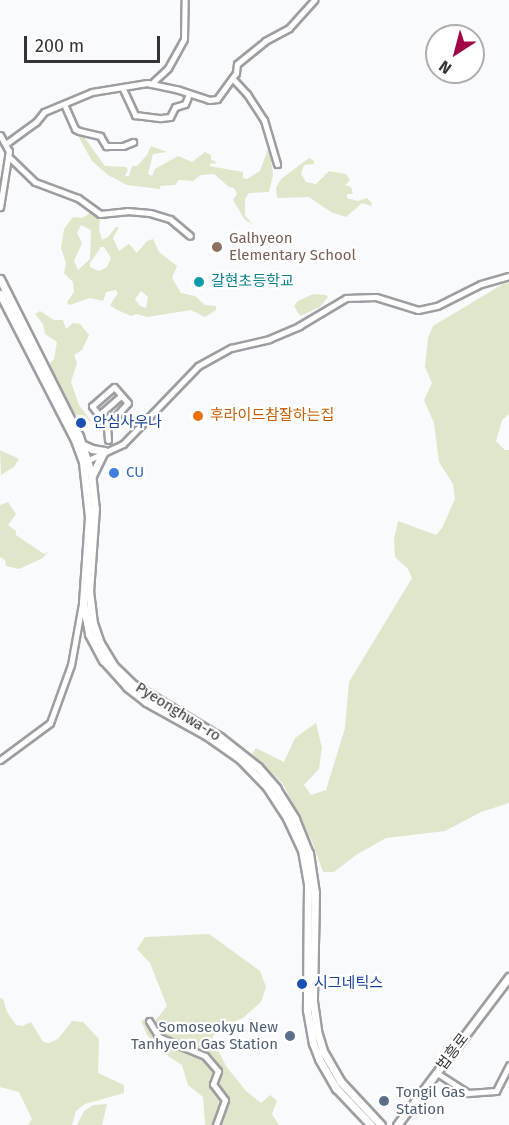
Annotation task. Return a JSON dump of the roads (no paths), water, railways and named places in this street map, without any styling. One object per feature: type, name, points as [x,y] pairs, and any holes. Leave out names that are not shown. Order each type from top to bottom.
[{"type":"main road","name":"Pyeonghwa-ro","points":[[0,279],[83,445],[89,517],[83,602],[89,634],[113,674],[146,702],[207,735],[240,759],[267,787],[287,818],[302,850],[308,884],[307,1010],[313,1043],[319,1059],[336,1088],[371,1125]]},
{"type":"main road","name":"Pyeonghwa-ro","points":[[0,294],[92,476],[94,519],[89,591],[93,623],[100,643],[114,666],[134,685],[220,737],[258,767],[276,788],[296,819],[309,853],[315,893],[313,1001],[317,1031],[323,1051],[340,1081],[381,1125]]},
{"type":"main road","points":[[83,445],[104,451],[92,476]]},
{"type":"main road","name":"법흥로","points":[[397,1125],[509,977]]},
{"type":"street","points":[[151,84],[168,68],[184,39],[185,0]]},
{"type":"street","points":[[6,143],[36,122],[44,112],[92,92],[151,84],[209,100],[217,99],[233,79],[237,64],[266,41],[289,28],[314,0]]},
{"type":"street","points":[[233,79],[247,94],[264,120],[277,164]]},
{"type":"street","points":[[123,89],[135,115],[161,118],[170,117],[175,107],[185,104],[189,94]]},
{"type":"street","points":[[64,104],[75,129],[100,136],[106,146],[123,146],[132,142]]},
{"type":"street","points":[[0,135],[6,143],[8,156],[3,167],[0,207]]},
{"type":"street","points":[[8,156],[35,183],[78,198],[100,214],[127,211],[150,213],[170,219],[190,236]]},
{"type":"street","points":[[85,461],[123,444],[198,366],[231,348],[269,339],[299,326],[346,298],[376,297],[418,310],[437,306],[482,284],[509,276]]},
{"type":"street","points":[[106,426],[128,403],[114,387],[92,406],[106,426],[108,440]]},
{"type":"street","points":[[99,416],[122,396]]},
{"type":"street","points":[[0,760],[50,723],[71,665],[83,602]]},
{"type":"street","points":[[149,1021],[159,1037],[205,1056],[218,1071],[213,1084],[225,1100],[216,1125]]},
{"type":"street","points":[[437,1073],[468,1094],[496,1091],[509,1065]]},
{"type":"place","name":"Galhyeon Elementary School","points":[[217,247]]},
{"type":"place","name":"갈현초등학교","points":[[199,282]]},
{"type":"place","name":"후라이드참잘하는집","points":[[198,416]]},
{"type":"place","name":"안심사우나","points":[[81,423]]},
{"type":"place","name":"CU","points":[[114,473]]},
{"type":"place","name":"시그네틱스","points":[[302,984]]},
{"type":"place","name":"Somoseokyu New Tanhyeon Gas Station","points":[[290,1036]]},
{"type":"place","name":"Tongil Gas Station","points":[[384,1101]]}]
